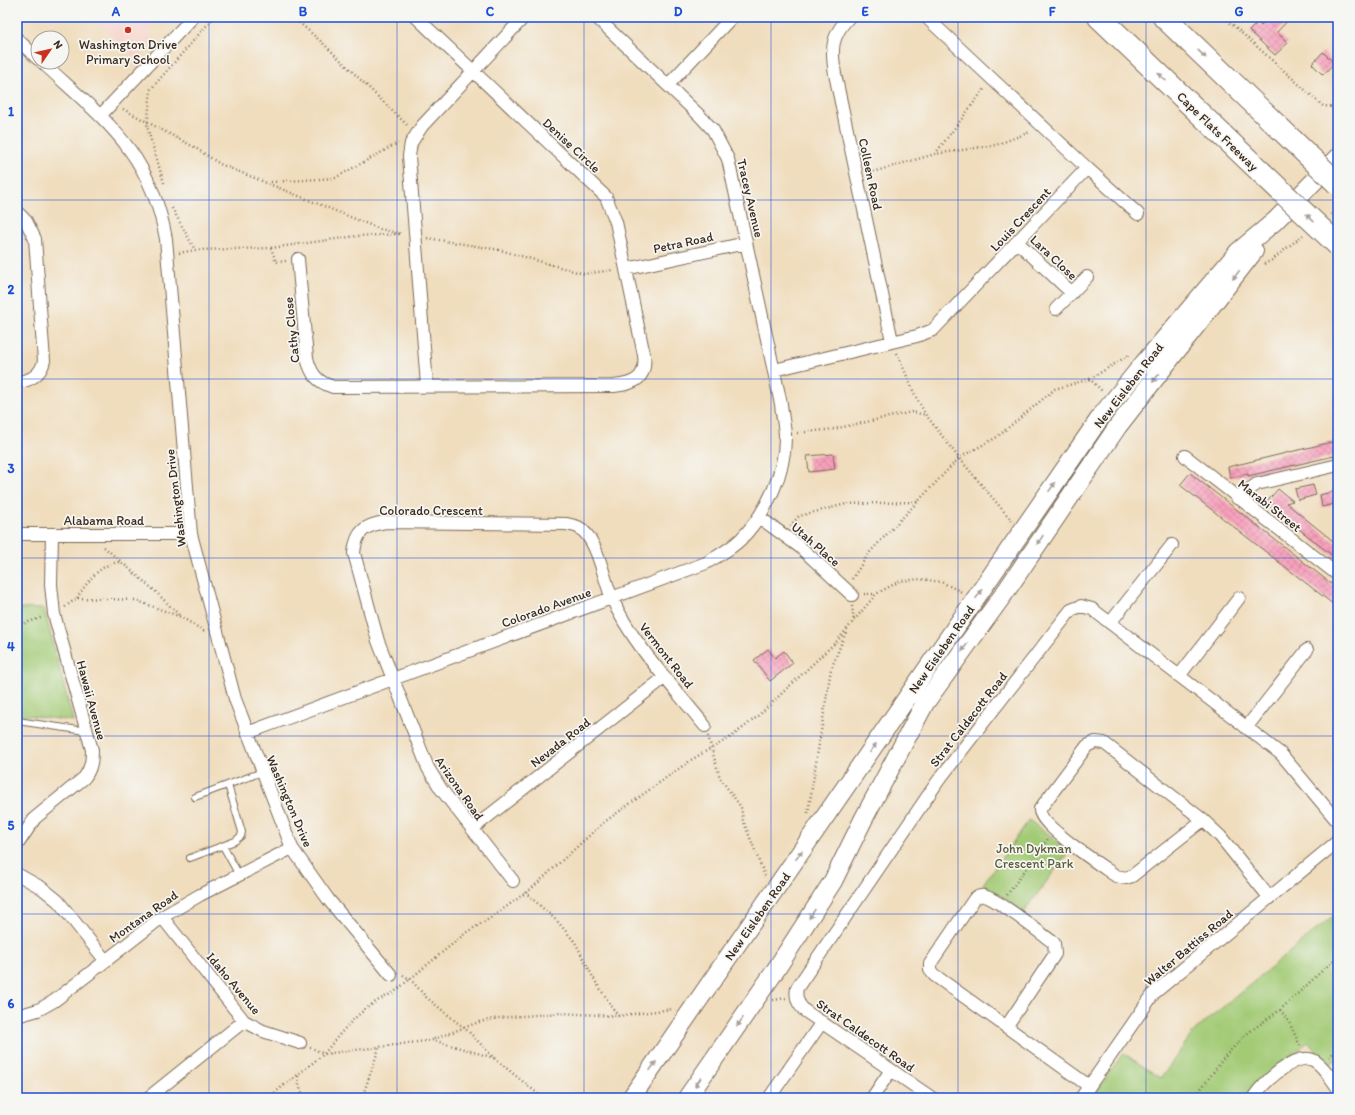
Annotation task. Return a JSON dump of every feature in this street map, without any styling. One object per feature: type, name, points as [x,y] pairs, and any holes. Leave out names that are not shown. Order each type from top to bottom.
[{"type":"highway","name":"Cape Flats Freeway","points":[[1099,17],[1338,245]]},
{"type":"highway","points":[[1164,17],[1338,184]]},
{"type":"main road","name":"New Eisleben Road","points":[[631,1098],[1102,415],[1238,252],[1274,221],[1338,157]]},
{"type":"main road","name":"New Eisleben Road","points":[[687,1098],[773,974],[833,881],[864,818],[926,703],[1006,591],[1118,426],[1246,263],[1274,221]]},
{"type":"street","points":[[100,116],[193,17]]},
{"type":"street","name":"Denise Circle","points":[[416,17],[606,197],[616,222],[646,365],[640,378],[633,383],[614,386],[427,385]]},
{"type":"street","points":[[427,385],[408,234],[410,143],[415,133],[524,17]]},
{"type":"street","name":"Tracey Avenue","points":[[596,17],[704,120],[721,143],[728,159],[774,370],[781,404],[785,435]]},
{"type":"street","points":[[668,85],[732,17]]},
{"type":"street","name":"Colleen Road","points":[[849,17],[835,35],[832,52],[892,341]]},
{"type":"street","points":[[926,17],[1138,214]]},
{"type":"street","points":[[17,39],[30,51]]},
{"type":"street","name":"Washington Drive","points":[[51,70],[100,116],[130,148],[152,186],[161,212],[168,256],[191,534],[235,699],[292,848],[328,898],[391,976]]},
{"type":"street","name":"Louis Crescent","points":[[774,370],[917,336],[933,330],[1087,168]]},
{"type":"street","points":[[17,212],[26,221],[35,239],[44,360],[42,368],[38,374],[30,379],[17,382]]},
{"type":"street","name":"Lara Close","points":[[1017,242],[1072,292]]},
{"type":"street","name":"Petra Road","points":[[626,269],[746,243]]},
{"type":"street","name":"Cathy Close","points":[[298,259],[305,343],[310,369],[315,378],[323,384],[333,387],[427,385]]},
{"type":"street","name":"Lara Close","points":[[1056,309],[1087,277]]},
{"type":"street","name":"Colorado Avenue","points":[[247,733],[612,597],[712,559],[725,552],[741,539],[759,517],[772,494],[779,474],[785,435]]},
{"type":"street","name":"Marabi Street","points":[[1185,456],[1237,498],[1338,575]]},
{"type":"street","points":[[1237,498],[1257,484],[1338,465]]},
{"type":"street","name":"Utah Place","points":[[759,517],[783,534],[849,592]]},
{"type":"street","name":"Colorado Crescent","points":[[393,679],[378,641],[354,553],[355,542],[359,535],[366,528],[374,524],[386,522],[566,524],[577,527],[585,533],[593,545],[612,597]]},
{"type":"street","name":"Alabama Road","points":[[17,534],[191,534]]},
{"type":"street","name":"Hawaii Avenue","points":[[17,845],[35,818],[76,786],[90,771],[92,761],[92,750],[54,614],[51,584],[52,534]]},
{"type":"street","points":[[1110,623],[1172,545]]},
{"type":"street","name":"Vermont Road","points":[[612,597],[632,635],[704,726]]},
{"type":"street","points":[[1179,676],[1239,598]]},
{"type":"street","name":"Strat Caldecott Road","points":[[932,1098],[805,1011],[798,1003],[796,993],[798,983],[938,781],[1071,610],[1081,606],[1087,607],[1110,623],[1285,758],[1338,822]]},
{"type":"street","points":[[1246,728],[1307,650]]},
{"type":"street","name":"Nevada Road","points":[[472,829],[665,677]]},
{"type":"street","name":"Arizona Road","points":[[393,679],[428,768],[441,789],[513,880]]},
{"type":"street","points":[[1203,820],[1132,876],[1126,878],[1116,876],[1054,831],[1040,816],[1040,809],[1084,749],[1095,742],[1108,745],[1203,820],[1220,836],[1269,897]]},
{"type":"street","name":"Walter Battiss Road","points":[[1082,1098],[1154,993],[1338,841]]},
{"type":"street","name":"Montana Road","points":[[17,1016],[38,1010],[54,1001],[162,917],[238,875],[292,848]]},
{"type":"street","points":[[17,874],[42,888],[58,901],[105,960]]},
{"type":"street","points":[[1006,1027],[1056,951],[1054,943],[999,905],[985,896],[980,895],[975,898],[930,964],[930,970],[934,975],[1006,1027],[1089,1086]]},
{"type":"street","name":"Idaho Avenue","points":[[162,917],[244,1021],[263,1031],[300,1043]]},
{"type":"street","points":[[148,1098],[244,1021]]},
{"type":"street","points":[[769,1098],[822,1022]]},
{"type":"street","points":[[1253,1098],[1258,1090],[1293,1062],[1304,1058],[1316,1062],[1338,1088]]},
{"type":"street","points":[[872,1098],[891,1070]]},
{"type":"lane","points":[[17,721],[86,731]]},
{"type":"lane","points":[[195,797],[262,772]]},
{"type":"lane","points":[[190,858],[239,839],[242,832],[228,785]]},
{"type":"lane","points":[[223,846],[238,875]]},
{"type":"path","points":[[164,184],[147,127],[151,90],[214,17]]},
{"type":"path","points":[[270,183],[336,178],[415,133],[326,46],[293,17]]},
{"type":"path","points":[[1224,17],[1323,106],[1338,107]]},
{"type":"path","points":[[1336,17],[1338,21]]},
{"type":"path","points":[[935,154],[992,78]]},
{"type":"path","points":[[113,102],[126,112],[194,147],[220,164],[270,183],[380,230],[466,246],[500,250],[584,274],[626,269]]},
{"type":"path","points":[[857,175],[878,171],[935,154],[996,145],[1046,129]]},
{"type":"path","points":[[171,206],[195,250]]},
{"type":"path","points":[[1326,217],[1338,210]]},
{"type":"path","points":[[1260,266],[1272,260],[1308,232]]},
{"type":"path","points":[[168,256],[195,250],[271,248],[358,236],[408,234]]},
{"type":"path","points":[[271,248],[276,262],[298,259]]},
{"type":"path","points":[[892,341],[914,395],[926,415],[959,458],[1014,524]]},
{"type":"path","points":[[849,592],[869,553],[959,458],[997,437],[1055,389],[1090,379],[1129,355]]},
{"type":"path","points":[[1090,379],[1106,395]]},
{"type":"path","points":[[785,435],[834,429],[912,412],[926,415]]},
{"type":"path","points":[[783,534],[799,516],[846,504],[918,502]]},
{"type":"path","points":[[91,534],[119,562],[154,591],[181,617],[219,641]]},
{"type":"path","points":[[17,626],[54,614],[77,598],[87,583],[108,563],[119,562]]},
{"type":"path","points":[[268,1098],[298,1076],[324,1054],[348,1023],[365,1009],[379,999],[393,993],[467,932],[492,917],[526,892],[603,823],[691,760],[731,736],[757,717],[847,630],[876,594],[900,581],[921,579],[941,582],[966,594]]},
{"type":"path","points":[[77,598],[135,600],[181,617]]},
{"type":"path","points":[[808,814],[831,669],[847,630]]},
{"type":"path","points":[[704,726],[712,747],[715,766],[720,778],[741,807],[743,820],[767,882]]},
{"type":"path","points":[[999,905],[1054,831]]},
{"type":"path","points":[[513,880],[557,920],[575,942],[595,981],[618,1016]]},
{"type":"path","points":[[1194,1098],[1227,1054],[1249,1032],[1280,1010],[1338,956]]},
{"type":"path","points":[[391,976],[402,974],[410,979],[426,997],[464,1028],[494,1058],[543,1098]]},
{"type":"path","points":[[772,1000],[790,998]]},
{"type":"path","points":[[300,1043],[324,1054],[433,1040],[479,1022],[498,1018],[560,1013],[618,1016],[672,1009]]},
{"type":"path","points":[[1280,1010],[1289,1022],[1304,1058]]},
{"type":"path","points":[[433,1040],[494,1058]]},
{"type":"path","points":[[362,1098],[379,1048]]},
{"type":"path","points":[[298,1076],[299,1085],[304,1098]]},
{"type":"shaded area","name":"Washington Drive Primary School","points":[[91,17],[149,17],[151,43],[136,59]]},
{"type":"green space","points":[[17,608],[44,609],[73,721],[17,714]]},
{"type":"green space","name":"John Dykman Crescent Park","points":[[1029,820],[1069,851],[1024,912],[983,884]]},
{"type":"green space","points":[[1338,912],[1338,1058],[1328,1066],[1308,1042],[1255,1086],[1247,1098],[1092,1098],[1123,1053],[1161,1078],[1194,1031]]},
{"type":"building","points":[[1269,17],[1291,17],[1277,32],[1288,43],[1275,55],[1249,31],[1258,22],[1261,26]]},
{"type":"building","points":[[1323,52],[1334,63],[1323,75],[1312,64]]},
{"type":"building","points":[[1336,441],[1338,455],[1248,476],[1248,474],[1230,478],[1228,467]]},
{"type":"building","points":[[833,454],[835,469],[809,472],[807,456]]},
{"type":"building","points":[[1190,473],[1338,589],[1338,608],[1180,485]]},
{"type":"building","points":[[1313,485],[1316,495],[1298,500],[1295,489]]},
{"type":"building","points":[[1278,489],[1293,501],[1286,503],[1338,545],[1338,560],[1275,510],[1274,511],[1265,504]]},
{"type":"building","points":[[1335,491],[1338,503],[1322,507],[1320,495]]},
{"type":"building","points":[[768,649],[775,658],[784,651],[793,663],[770,681],[754,660]]},
{"type":"place","name":"Washington Drive Primary School","points":[[128,30]]}]
